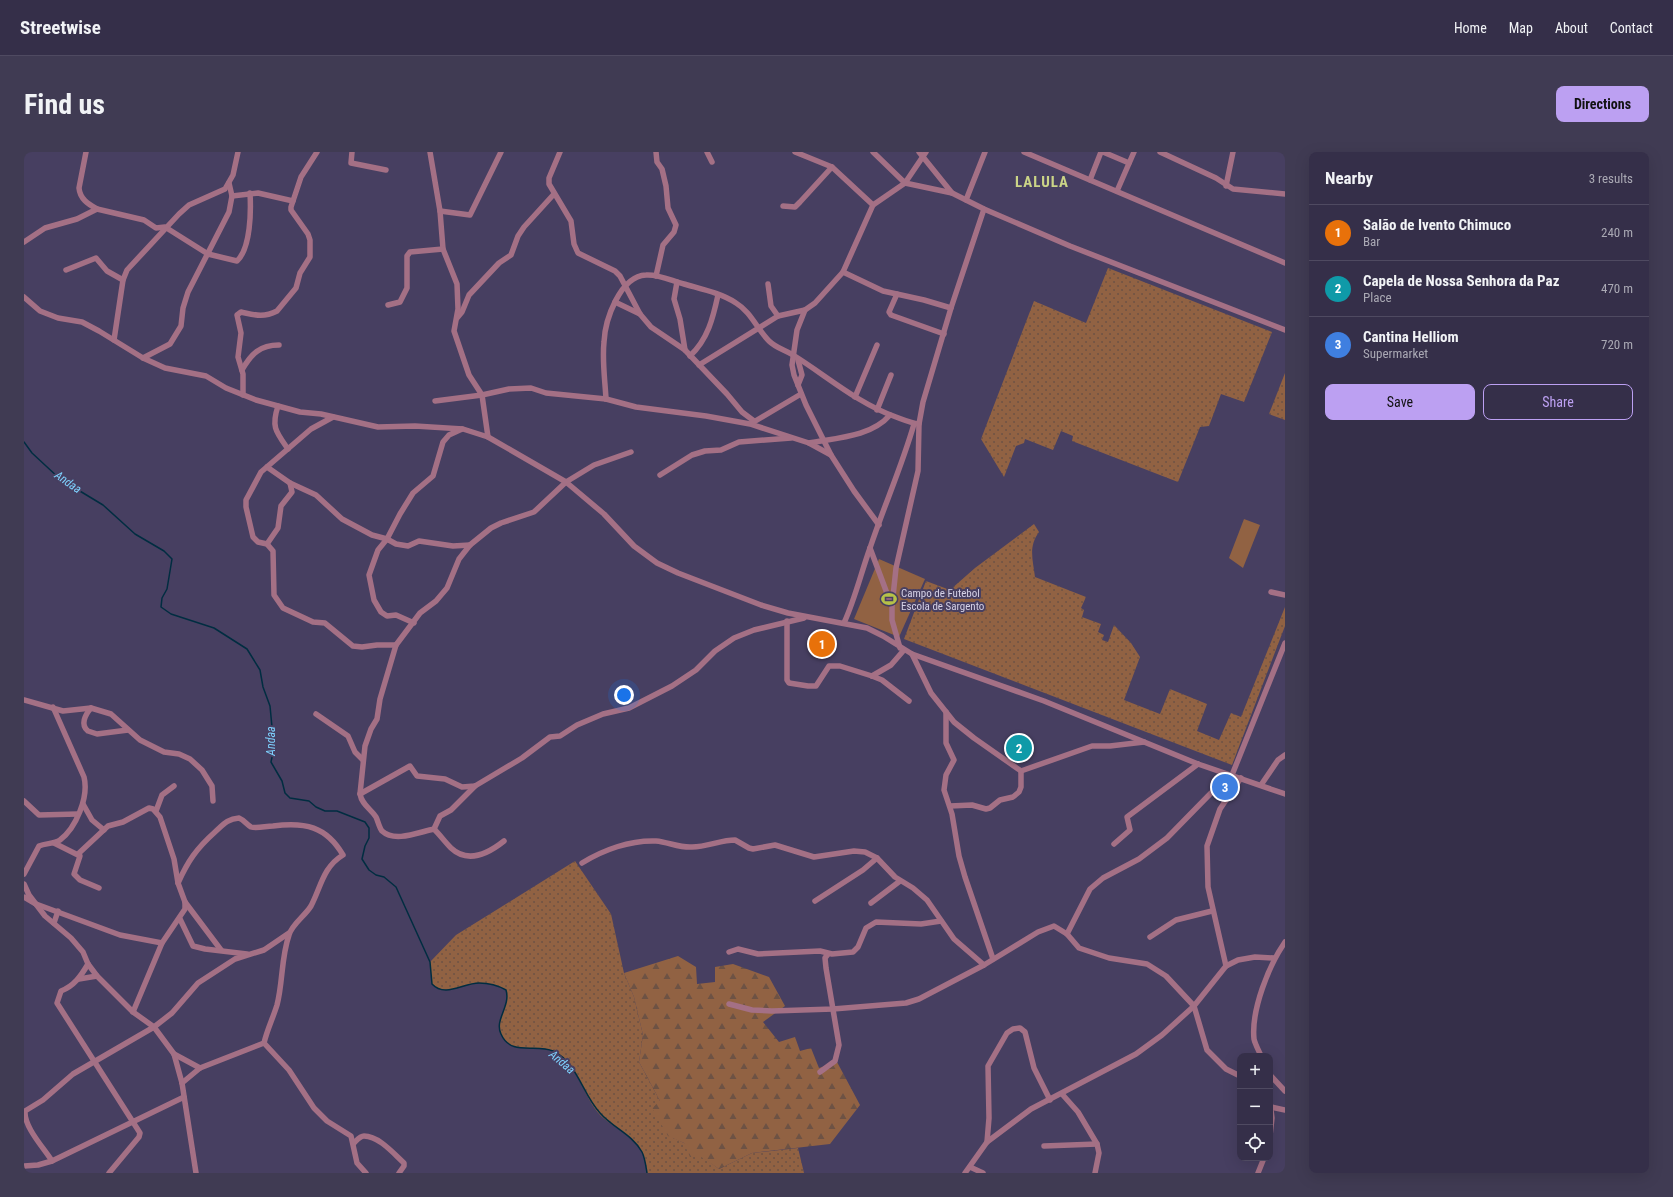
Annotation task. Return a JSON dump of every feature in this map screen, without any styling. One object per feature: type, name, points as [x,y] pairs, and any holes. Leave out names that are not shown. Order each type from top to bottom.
[{"type":"street","points":[[86,152],[78,188],[79,193],[86,202],[97,209],[144,220],[156,228],[165,227],[208,254],[235,261],[239,260],[251,223],[250,193]]},
{"type":"street","points":[[114,340],[123,280],[133,262],[165,227],[189,205],[220,192],[229,183],[233,175],[238,152]]},
{"type":"street","points":[[243,395],[242,370],[238,357],[240,334],[237,315],[241,312],[260,317],[277,311],[296,288],[300,273],[310,257],[310,240],[308,234],[291,210],[292,201],[301,177],[317,152]]},
{"type":"street","points":[[352,152],[351,163],[386,170]]},
{"type":"street","points":[[430,152],[440,211],[443,249],[457,284],[454,331],[467,370],[482,395],[488,437]]},
{"type":"street","points":[[440,211],[470,215],[502,152]]},
{"type":"street","points":[[560,152],[548,178],[554,194],[571,221],[574,244],[578,254],[615,271],[626,285],[640,314],[658,333],[685,350],[752,423]]},
{"type":"street","points":[[656,152],[657,162],[662,169],[666,186],[668,208],[676,225],[674,232],[663,245],[656,276]]},
{"type":"street","points":[[707,152],[712,162]]},
{"type":"street","points":[[795,152],[832,167],[873,205]]},
{"type":"street","points":[[873,152],[905,183],[952,193],[984,209],[1070,246],[1285,330]]},
{"type":"street","points":[[966,200],[985,152]]},
{"type":"street","points":[[1024,152],[1285,263]]},
{"type":"street","points":[[1090,180],[1102,152],[1129,163]]},
{"type":"street","points":[[1117,191],[1134,152]]},
{"type":"street","points":[[1160,152],[1216,178],[1226,186],[1259,193],[1285,194]]},
{"type":"street","points":[[1226,186],[1233,152]]},
{"type":"street","points":[[699,365],[778,316],[805,310],[815,303],[843,272],[873,205],[905,183],[923,153],[952,193]]},
{"type":"street","points":[[783,206],[795,207],[832,167]]},
{"type":"street","points":[[143,358],[171,343],[181,326],[183,308],[188,292],[229,212],[232,196],[229,183]]},
{"type":"street","points":[[232,196],[250,193],[292,201]]},
{"type":"street","points":[[456,318],[462,312],[469,295],[498,263],[511,255],[518,236],[524,226],[554,194]]},
{"type":"street","points":[[24,242],[45,228],[77,219],[97,209]]},
{"type":"street","points":[[844,623],[853,604],[870,548],[916,424],[951,308],[984,209]]},
{"type":"street","points":[[388,304],[400,302],[407,288],[408,253],[414,250],[443,249]]},
{"type":"street","points":[[66,270],[96,258],[107,270],[123,280]]},
{"type":"street","points":[[843,272],[883,291],[924,300],[951,308]]},
{"type":"street","points":[[606,399],[604,343],[605,328],[615,302],[626,285],[638,277],[646,275],[656,276],[677,282],[735,302],[748,312],[770,341],[793,355],[798,360],[854,397],[877,410],[916,424]]},
{"type":"street","points":[[677,282],[674,299],[680,319],[685,350]]},
{"type":"street","points":[[768,284],[771,306],[778,316]]},
{"type":"street","points":[[897,294],[889,312],[891,315],[944,334]]},
{"type":"street","points":[[690,356],[700,346],[710,328],[718,295]]},
{"type":"street","points":[[24,298],[40,311],[58,318],[82,322],[143,358],[174,371],[210,378],[226,388],[278,406],[378,427],[415,426],[463,429],[488,437],[566,482],[604,514],[634,546],[657,563],[761,605],[808,617],[867,628],[912,654],[1044,702],[1147,742],[1198,764],[1285,794]]},
{"type":"street","points":[[615,302],[640,314]]},
{"type":"street","points":[[805,310],[797,330],[792,366],[801,394],[825,440],[831,455],[854,491],[879,525]]},
{"type":"street","points":[[242,370],[255,352],[269,345],[279,345]]},
{"type":"street","points":[[854,397],[877,346]]},
{"type":"street","points":[[798,360],[802,375],[798,385]]},
{"type":"street","points":[[877,410],[891,375]]},
{"type":"street","points":[[434,401],[482,395],[509,389],[531,388],[546,393],[606,399],[636,407],[752,423],[797,438],[831,455]]},
{"type":"street","points":[[752,423],[801,394]]},
{"type":"street","points":[[278,406],[274,418],[274,427],[288,449]]},
{"type":"street","points":[[809,443],[876,428],[890,415]]},
{"type":"street","points":[[333,417],[311,429],[261,472],[249,493],[246,507],[252,537],[258,542],[268,544],[273,551],[274,595],[283,608],[312,622],[325,623],[353,646],[362,647],[396,644]]},
{"type":"street","points":[[902,649],[892,620],[892,606],[897,561],[918,472],[916,424]]},
{"type":"street","points":[[414,623],[396,615],[383,614],[374,600],[369,575],[377,553],[387,539],[413,493],[433,476],[443,442],[450,435],[463,429]]},
{"type":"street","points":[[660,475],[692,455],[705,451],[721,450],[739,442],[797,438]]},
{"type":"street","points":[[434,829],[403,836],[389,835],[381,828],[376,817],[362,801],[360,794],[363,760],[367,738],[377,719],[380,699],[396,644],[414,623],[420,613],[436,601],[447,588],[459,559],[470,545],[500,523],[534,512],[566,482],[594,466],[632,452]]},
{"type":"street","points":[[267,467],[290,483],[316,495],[342,518],[356,528],[372,535],[387,539],[396,544],[408,546],[419,541],[453,546],[470,545]]},
{"type":"street","points":[[268,544],[278,528],[281,506],[292,492],[290,483]]},
{"type":"street","points":[[870,548],[892,606]]},
{"type":"street","points":[[1271,592],[1285,595]]},
{"type":"street","points":[[434,829],[440,816],[451,810],[475,786],[516,762],[550,737],[560,736],[577,724],[603,714],[635,706],[672,686],[696,670],[715,651],[734,638],[754,630],[808,617]]},
{"type":"street","points":[[787,621],[787,680],[789,683],[816,686],[826,670],[833,666],[882,680],[909,701]]},
{"type":"street","points":[[1067,934],[1090,889],[1103,878],[1139,859],[1167,838],[1216,788],[1232,775],[1285,643]]},
{"type":"street","points":[[872,676],[891,665],[902,649]]},
{"type":"street","points":[[912,654],[931,693],[954,722],[1021,771]]},
{"type":"street","points":[[24,700],[63,711],[90,708],[111,714],[140,740],[168,753],[184,755],[190,759],[202,770],[212,786],[213,801]]},
{"type":"street","points":[[24,874],[39,846],[54,843],[66,834],[83,804],[86,786],[84,777],[53,708]]},
{"type":"street","points":[[90,708],[84,718],[84,725],[88,731],[98,734],[128,730]]},
{"type":"street","points":[[946,712],[946,743],[954,760],[944,778],[944,790],[946,800],[950,806],[965,877],[993,959]]},
{"type":"street","points":[[316,714],[348,736],[355,752],[363,760]]},
{"type":"street","points":[[1021,771],[1099,744],[1110,746],[1147,742]]},
{"type":"street","points":[[1261,785],[1278,760],[1285,755]]},
{"type":"street","points":[[1114,844],[1130,830],[1127,817],[1198,764]]},
{"type":"street","points":[[360,794],[410,766],[417,776],[445,779],[462,787],[475,786]]},
{"type":"street","points":[[950,806],[972,805],[986,809],[990,808],[1000,800],[1013,797],[1022,787],[1021,771]]},
{"type":"street","points":[[1226,966],[1212,911],[1208,887],[1206,846],[1220,808],[1241,778]]},
{"type":"street","points":[[156,811],[162,795],[174,786]]},
{"type":"street","points":[[24,800],[39,815],[78,814]]},
{"type":"street","points":[[83,804],[88,809],[92,820],[104,830]]},
{"type":"street","points":[[78,854],[108,826],[123,822],[149,808],[156,811],[160,817],[174,859],[178,883],[185,902],[221,950]]},
{"type":"street","points":[[52,1161],[26,1125],[24,1117],[25,1111],[43,1100],[73,1074],[154,1027],[172,1013],[198,983],[236,959],[264,950],[289,933],[311,906],[317,888],[331,865],[344,855],[327,834],[294,823],[256,828],[250,826],[239,818],[233,819],[223,824],[193,853],[178,883]]},
{"type":"street","points":[[434,829],[452,849],[463,856],[483,855],[504,841]]},
{"type":"street","points":[[582,863],[596,854],[617,847],[635,843],[656,841],[687,847],[712,845],[735,840],[749,848],[774,845],[814,857],[854,851],[866,852],[877,858],[900,881],[913,888],[927,900],[954,940],[984,965]]},
{"type":"street","points":[[54,843],[78,854],[81,858],[75,871],[76,877],[100,888]]},
{"type":"street","points":[[815,901],[863,870],[877,858]]},
{"type":"street","points":[[871,903],[900,881]]},
{"type":"street","points":[[24,884],[29,896],[45,916],[83,952],[88,964],[97,976],[133,1012],[154,1027],[174,1054],[182,1083],[196,1173]]},
{"type":"street","points":[[24,897],[36,904],[120,935],[162,943]]},
{"type":"street","points":[[133,1012],[162,943],[171,928],[180,919],[185,909],[185,902]]},
{"type":"street","points":[[54,923],[58,911]]},
{"type":"street","points":[[1150,937],[1176,920],[1212,911]]},
{"type":"street","points":[[180,919],[193,946],[204,949],[250,954]]},
{"type":"street","points":[[729,952],[738,949],[758,954],[820,951],[832,954],[855,950],[866,928],[876,922],[922,924],[941,921]]},
{"type":"street","points":[[729,1004],[752,1010],[833,1009],[906,1003],[919,999],[1054,926],[1067,934],[1075,946],[1083,950],[1110,958],[1147,964],[1157,968],[1173,982],[1194,1006],[1207,1050],[1226,1069],[1237,1074]]},
{"type":"street","points":[[264,1043],[277,1004],[281,970],[289,933]]},
{"type":"street","points":[[1260,1053],[1254,1040],[1261,991],[1274,958],[1285,942]]},
{"type":"street","points":[[820,1072],[831,1066],[838,1054],[839,1045],[826,968],[825,958],[828,954]]},
{"type":"street","points":[[965,1173],[988,1142],[1031,1109],[1136,1054],[1194,1006],[1226,966],[1238,960],[1254,957],[1274,958]]},
{"type":"street","points":[[88,964],[79,979],[69,988],[61,991],[57,1003],[140,1132],[139,1138],[109,1173]]},
{"type":"street","points":[[79,979],[97,976]]},
{"type":"street","points":[[988,1142],[988,1066],[1007,1033],[1013,1029],[1020,1028],[1025,1032],[1034,1068],[1050,1100]]},
{"type":"street","points":[[182,1083],[200,1068],[264,1043]]},
{"type":"street","points":[[264,1043],[289,1070],[314,1108],[327,1121],[349,1134],[354,1143],[357,1163],[366,1173]]},
{"type":"street","points":[[174,1054],[200,1068]]},
{"type":"street","points":[[1273,1077],[1285,1091]]},
{"type":"street","points":[[1062,1094],[1078,1112],[1097,1144],[1099,1154],[1095,1173]]},
{"type":"street","points":[[24,1166],[38,1165],[52,1161],[184,1097]]},
{"type":"street","points":[[1273,1105],[1285,1110]]},
{"type":"street","points":[[354,1143],[361,1137],[365,1136],[379,1142],[404,1163],[404,1166],[398,1173]]},
{"type":"street","points":[[1044,1146],[1097,1144]]},
{"type":"street","points":[[1258,1173],[1263,1161]]},
{"type":"street","points":[[970,1167],[983,1173]]},
{"type":"green space","points":[[1108,268],[1272,332],[1244,402],[1221,394],[1209,426],[1200,427],[1178,482],[1072,441],[1073,436],[1061,431],[1053,450],[1025,439],[1024,443],[1016,446],[1004,477],[981,439],[1034,301],[1086,323]]},
{"type":"green space","points":[[1285,373],[1285,420],[1269,414]]},
{"type":"green space","points":[[1244,519],[1260,525],[1243,568],[1229,558]]},
{"type":"green space","points":[[1034,524],[1039,532],[1032,548],[1035,577],[1086,597],[1081,608],[1084,610],[1082,617],[1101,624],[1098,632],[1104,635],[1102,640],[1108,642],[1114,625],[1131,643],[1140,657],[1124,700],[1160,714],[1170,689],[1207,704],[1197,731],[1219,740],[1231,713],[1241,717],[1285,607],[1285,626],[1232,765],[904,639],[926,581],[950,590],[975,568]]},
{"type":"green space","name":"Campo de Futebol Escola de Sargento","points":[[879,559],[925,579],[899,637],[854,619]]},
{"type":"green space","points":[[575,861],[611,914],[624,973],[634,997],[643,1035],[639,1062],[660,1101],[668,1135],[684,1143],[719,1169],[752,1153],[798,1148],[804,1173],[647,1173],[644,1157],[638,1146],[634,1141],[601,1116],[589,1099],[575,1072],[562,1057],[547,1049],[518,1047],[505,1041],[499,1029],[506,1002],[506,990],[493,985],[479,983],[443,990],[432,984],[430,962],[456,935]]},
{"type":"green space","points":[[678,956],[696,967],[697,984],[715,982],[715,967],[733,964],[769,977],[785,1006],[763,1022],[779,1042],[795,1037],[800,1051],[811,1048],[819,1068],[837,1062],[860,1105],[830,1144],[752,1153],[719,1169],[700,1156],[690,1157],[684,1143],[668,1136],[652,1108],[660,1101],[639,1062],[643,1035],[634,997],[624,973]]},
{"type":"waterway","name":"Andaa","points":[[24,442],[32,453],[60,479],[103,505],[135,534],[164,551],[172,559],[167,589],[162,598],[161,607],[171,614],[214,628],[247,649],[260,670],[263,687],[270,706],[274,748],[271,762],[282,781],[285,793],[290,798],[309,801],[316,807],[325,811],[337,811],[365,822],[369,828],[369,838],[365,846],[362,859],[369,870],[376,875],[384,877],[396,887],[430,962],[432,984],[443,990],[479,983],[493,985],[506,990],[506,1002],[499,1029],[505,1041],[517,1047],[546,1049],[561,1056],[574,1071],[600,1113],[633,1140],[638,1146],[644,1157],[647,1173]]},
{"type":"place","name":"Campo de Futebol Escola de Sargento","points":[[889,599]]},
{"type":"place","name":"Salão de Ivento Chimuco","points":[[822,644]]},
{"type":"place","name":"Capela de Nossa Senhora da Paz","points":[[1019,748]]},
{"type":"place","name":"Cantina Helliom","points":[[1225,787]]},
{"type":"district","name":"LALULA","points":[[1042,182]]}]
